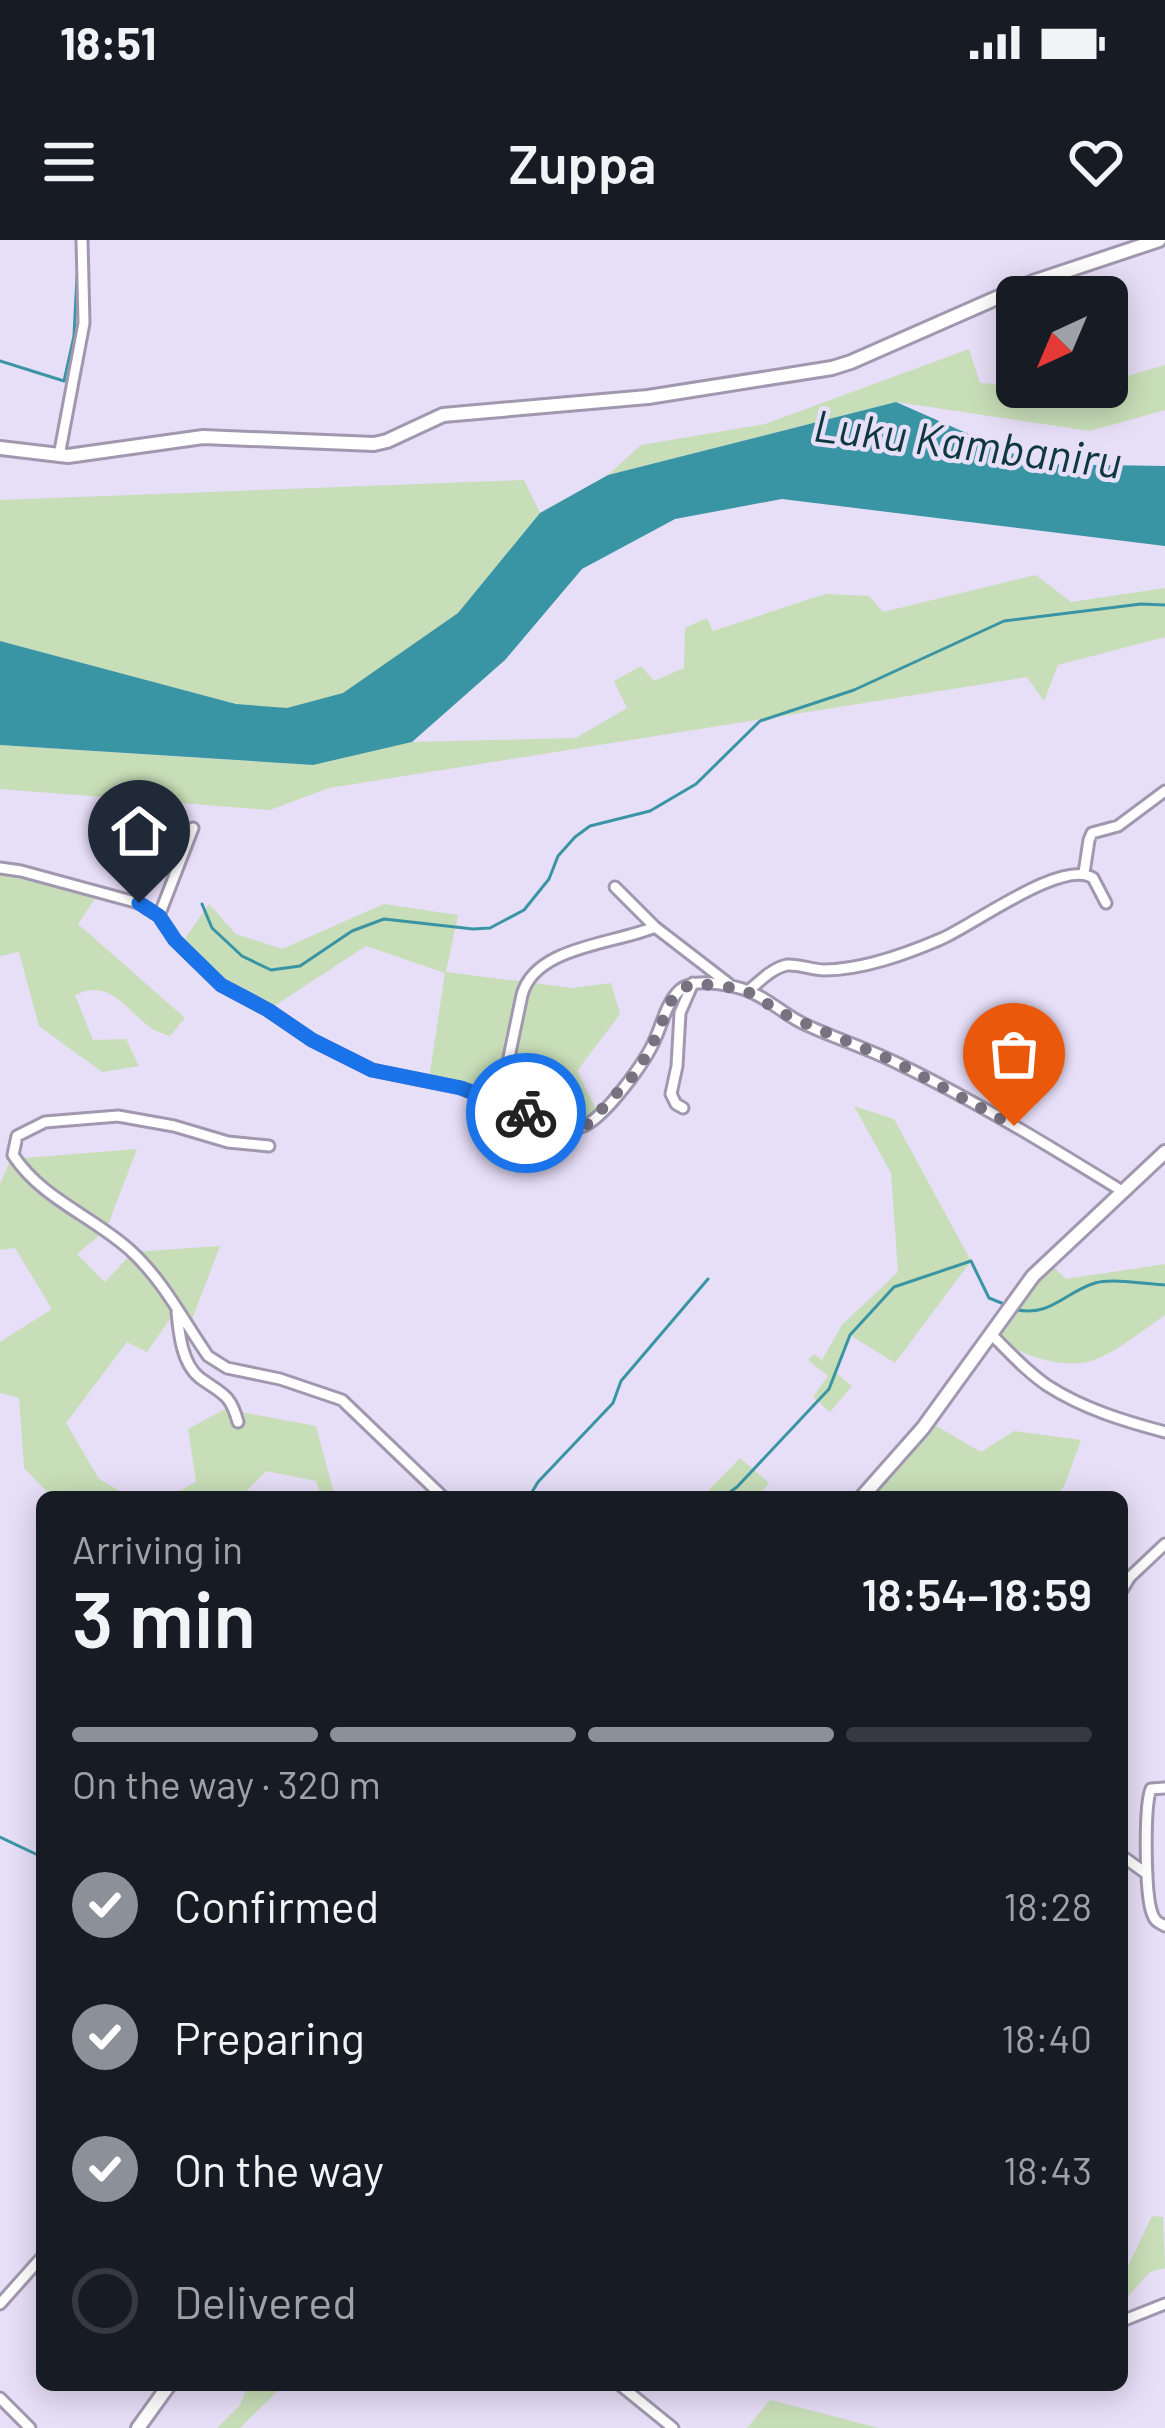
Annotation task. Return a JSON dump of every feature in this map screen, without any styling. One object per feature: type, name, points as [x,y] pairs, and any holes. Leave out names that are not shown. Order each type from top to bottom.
[{"type":"street","points":[[59,456],[85,323],[82,240]]},
{"type":"street","points":[[0,448],[59,456],[203,437],[374,444],[443,415],[648,397],[806,374],[851,362],[1033,282],[1159,240]]},
{"type":"street","points":[[1084,872],[1092,833],[1123,824],[1165,791]]},
{"type":"street","points":[[159,916],[193,828]]},
{"type":"street","points":[[0,868],[139,903],[159,916],[175,940],[221,985],[312,1040],[372,1070],[461,1088],[562,1129],[588,1124],[634,1075],[680,990],[694,983],[734,987],[980,1105],[1122,1190]]},
{"type":"street","points":[[1084,872],[1093,878],[1106,902]]},
{"type":"street","points":[[748,992],[768,974],[788,965],[829,969],[879,961],[927,945],[1014,897],[1084,872]]},
{"type":"street","points":[[615,887],[655,927],[734,987]]},
{"type":"street","points":[[502,1129],[498,1110],[525,983],[559,957],[655,927]]},
{"type":"street","points":[[683,1108],[671,1094],[680,1013],[694,983]]},
{"type":"street","points":[[269,1146],[229,1142],[118,1116],[45,1122],[17,1136],[13,1155],[37,1185],[129,1249],[158,1279],[218,1364],[342,1400],[437,1491]]},
{"type":"street","points":[[0,1144],[13,1148]]},
{"type":"street","points":[[867,1491],[922,1428],[1019,1293],[1056,1252],[1165,1152]]},
{"type":"street","points":[[176,1307],[190,1366],[198,1377],[228,1396],[238,1422]]},
{"type":"street","points":[[991,1334],[1028,1371],[1064,1395],[1111,1417],[1165,1432]]},
{"type":"street","points":[[1128,1580],[1165,1544]]},
{"type":"street","points":[[1165,1788],[1151,1789],[1147,1796],[1152,1913],[1165,1926]]},
{"type":"street","points":[[1128,1860],[1147,1874]]},
{"type":"street","points":[[0,2304],[36,2264]]},
{"type":"street","points":[[1128,2318],[1165,2304]]},
{"type":"street","points":[[138,2428],[165,2391]]},
{"type":"street","points":[[627,2391],[673,2428]]},
{"type":"street","points":[[0,2398],[30,2428]]},
{"type":"green space","points":[[969,349],[980,383],[996,384],[996,408],[1128,408],[1128,376],[1165,365],[1165,410],[1090,431],[896,402],[608,475],[641,445],[765,424]]},
{"type":"green space","points":[[524,480],[540,513],[458,613],[343,693],[287,709],[236,704],[0,641],[0,500]]},
{"type":"green space","points":[[1036,575],[1071,602],[1165,588],[1165,637],[1058,665],[1044,701],[1027,677],[329,788],[270,810],[0,789],[0,745],[312,765],[412,742],[576,738],[627,708],[614,681],[641,666],[654,681],[684,668],[685,628],[707,618],[713,631],[825,594],[869,596],[883,612]]},
{"type":"green space","points":[[0,865],[100,891],[78,924],[185,1018],[170,1036],[151,1028],[108,993],[75,995],[93,1040],[126,1039],[139,1066],[102,1072],[39,1026],[19,952],[0,956]]},
{"type":"green space","points":[[209,904],[236,934],[282,949],[384,904],[458,915],[446,972],[572,988],[611,983],[620,1014],[577,1071],[598,1113],[577,1127],[561,1126],[429,1079],[445,973],[366,946],[268,1010],[222,982],[182,943]]},
{"type":"green space","points":[[854,1106],[894,1119],[971,1261],[895,1363],[850,1335],[836,1373],[852,1386],[830,1412],[813,1397],[828,1376],[808,1360],[814,1354],[822,1360],[842,1325],[898,1272],[891,1173]]},
{"type":"green space","points":[[137,1149],[106,1230],[77,1254],[105,1282],[133,1252],[220,1246],[189,1327],[177,1309],[147,1352],[127,1342],[66,1423],[99,1479],[120,1491],[46,1491],[24,1468],[19,1398],[0,1393],[0,1342],[52,1309],[15,1248],[0,1250],[0,1184],[11,1159]]},
{"type":"green space","points":[[1045,1259],[1066,1279],[1165,1264],[1165,1315],[1116,1349],[1086,1362],[1057,1362],[1013,1348],[990,1332]]},
{"type":"green space","points":[[225,1409],[316,1426],[333,1491],[319,1491],[316,1481],[266,1471],[247,1491],[179,1491],[196,1482],[188,1429]]},
{"type":"green space","points":[[926,1420],[981,1452],[1014,1431],[1081,1440],[1061,1491],[863,1491]]},
{"type":"green space","points":[[740,1458],[769,1483],[763,1491],[708,1491]]},
{"type":"green space","points":[[1152,2216],[1163,2217],[1165,2268],[1150,2272],[1128,2296],[1128,2266]]},
{"type":"green space","points":[[246,2391],[278,2391],[240,2428],[217,2428],[240,2405]]},
{"type":"green space","points":[[770,2400],[879,2428],[747,2428]]},
{"type":"water","name":"Luku Kambaniru","points":[[896,402],[1037,464],[1165,466],[1165,546],[782,499],[675,519],[582,569],[505,660],[412,742],[313,765],[0,745],[0,641],[236,704],[287,708],[343,693],[458,613],[540,513],[608,475]]},
{"type":"waterway","points":[[0,361],[64,381],[79,276]]},
{"type":"waterway","points":[[202,904],[212,928],[242,956],[271,970],[300,966],[352,931],[384,919],[490,928],[524,910],[575,837],[590,826],[650,811],[696,784],[760,721],[854,690],[1004,621],[1165,605]]},
{"type":"waterway","points":[[731,1491],[829,1389],[850,1335],[894,1287],[971,1261],[989,1298],[1004,1304]]},
{"type":"waterway","points":[[533,1491],[613,1403],[621,1381],[708,1279]]},
{"type":"waterway","points":[[1013,1309],[1047,1307],[1102,1282],[1165,1285]]},
{"type":"waterway","points":[[0,1837],[36,1854]]},
{"type":"way so far","points":[[526,1113],[562,1129],[588,1124],[634,1075],[672,999],[694,983],[743,989],[759,996],[788,1016],[896,1062],[1014,1126]]},
{"type":"route","points":[[139,903],[159,916],[175,940],[221,985],[312,1040],[372,1070],[461,1088],[526,1113]]}]
